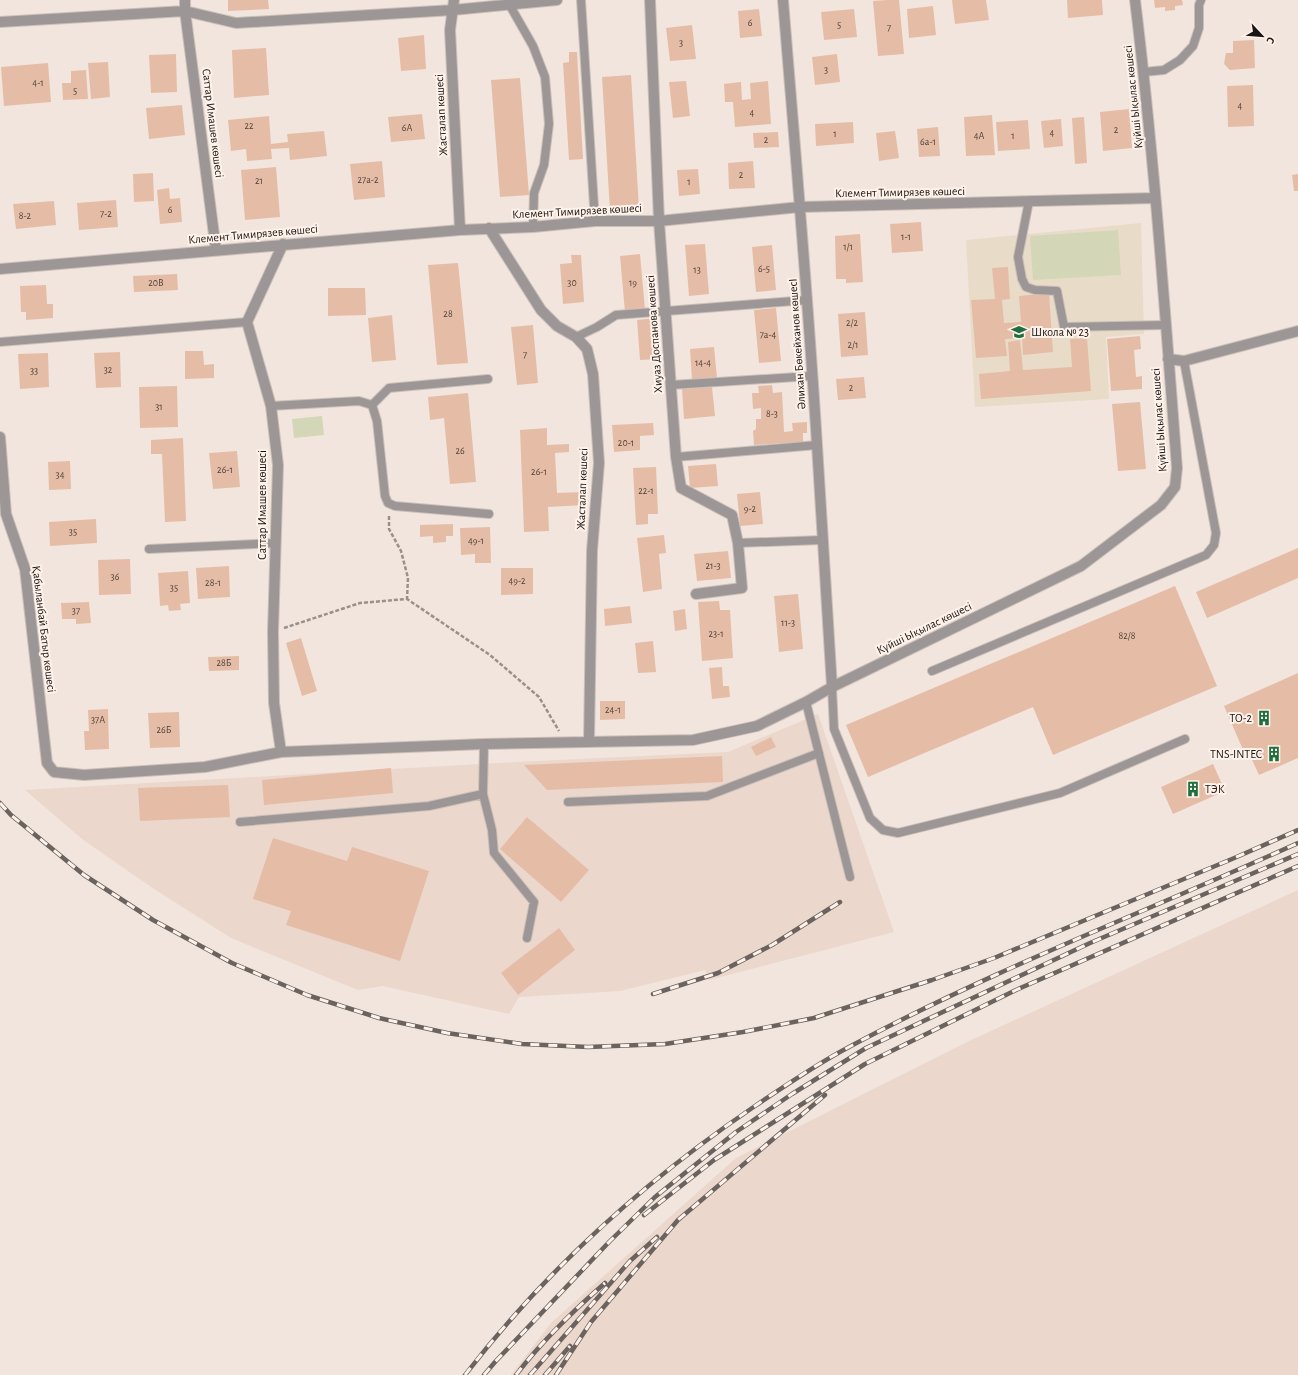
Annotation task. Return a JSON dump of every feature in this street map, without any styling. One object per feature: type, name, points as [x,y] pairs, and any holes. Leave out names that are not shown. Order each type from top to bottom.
[{"type":"street","name":"Саттар Имашев көшесі","points":[[185,0],[185,11],[216,250]]},
{"type":"street","points":[[0,22],[185,11],[236,23],[454,5],[509,4],[557,0]]},
{"type":"street","name":"Хиуаз Доспанова көшесі","points":[[650,0],[659,221],[676,457],[681,488],[732,515],[738,543],[742,588],[696,594]]},
{"type":"street","name":"Әлихан Бөкейханов көшесI","points":[[782,0],[807,300],[832,687]]},
{"type":"street","name":"Күйші Ықылас көшесі","points":[[84,775],[205,767],[281,752],[484,744],[693,740],[758,726],[832,687],[1080,566],[1162,505],[1175,487],[1177,468],[1144,72],[1135,0]]},
{"type":"street","name":"Жасталап көшесі","points":[[454,5],[450,30],[460,230]]},
{"type":"street","name":"Клемент Тимирязев көшесі","points":[[0,269],[460,230],[533,227],[595,221],[659,221],[800,207],[1155,198]]},
{"type":"street","name":"Жасталап көшесі","points":[[489,228],[541,310],[557,326],[576,337],[587,349],[593,374],[599,463],[592,551],[589,741]]},
{"type":"street","points":[[247,322],[283,244]]},
{"type":"street","name":"Саттар Имашев көшесі","points":[[247,322],[271,406],[278,465],[272,632],[274,702],[281,752]]},
{"type":"street","points":[[1168,358],[1184,361],[1298,331]]},
{"type":"street","name":"Қабыланбай Батыр көшесі","points":[[0,437],[6,514],[25,568],[48,763],[54,772],[84,775]]},
{"type":"lane","points":[[581,0],[595,221]]},
{"type":"lane","points":[[1144,72],[1164,70],[1180,60],[1193,46],[1199,28],[1199,5],[1201,0]]},
{"type":"lane","points":[[509,4],[533,46],[545,78],[549,124],[544,165],[534,193],[533,227]]},
{"type":"lane","points":[[1029,202],[1018,257],[1022,279],[1026,287],[1034,290],[1057,291],[1064,327],[1166,325]]},
{"type":"lane","points":[[576,337],[597,327],[616,315],[807,300]]},
{"type":"lane","points":[[0,342],[247,322]]},
{"type":"lane","points":[[932,671],[1206,555],[1214,545],[1216,533],[1184,361]]},
{"type":"lane","points":[[671,386],[812,376]]},
{"type":"lane","points":[[372,405],[389,388],[488,379]]},
{"type":"lane","points":[[271,406],[358,401],[372,405]]},
{"type":"lane","points":[[372,405],[377,421],[385,496],[388,503],[395,506],[489,514]]},
{"type":"lane","points":[[676,457],[817,445]]},
{"type":"lane","points":[[738,543],[822,540]]},
{"type":"lane","points":[[149,549],[275,543]]},
{"type":"lane","points":[[832,687],[834,729],[870,818],[883,830],[898,833],[1060,793],[1185,739]]},
{"type":"lane","points":[[806,702],[850,877]]},
{"type":"lane","points":[[484,744],[483,794],[492,830],[494,853],[534,902],[528,938]]},
{"type":"lane","points":[[568,802],[707,796],[819,753]]},
{"type":"lane","points":[[240,822],[428,806],[483,794]]},
{"type":"path","points":[[388,503],[389,529],[401,551],[408,578],[407,599]]},
{"type":"path","points":[[272,632],[360,603],[407,599],[490,655],[539,697],[565,742]]},
{"type":"shaded area","points":[[1141,223],[1144,334],[1106,337],[1109,399],[975,407],[966,240]]},
{"type":"shaded area","points":[[818,714],[894,932],[709,980],[705,970],[620,991],[519,997],[509,1014],[383,986],[358,990],[231,938],[151,887],[82,839],[25,790],[515,762],[728,752]]},
{"type":"shaded area","points":[[1298,890],[1298,1375],[511,1375],[551,1323],[736,1158],[967,1042]]},
{"type":"green space","points":[[1118,230],[1121,275],[1033,280],[1030,236]]},
{"type":"green space","points":[[322,416],[324,435],[294,438],[292,419]]},
{"type":"building","points":[[228,0],[268,0],[269,9],[228,11]]},
{"type":"building","points":[[899,0],[904,54],[878,56],[873,1]]},
{"type":"building","points":[[952,0],[986,0],[989,20],[955,24]]},
{"type":"building","points":[[1067,0],[1102,0],[1103,15],[1068,18]]},
{"type":"building","points":[[1154,0],[1182,0],[1183,5],[1175,6],[1175,10],[1165,11],[1165,7],[1155,8]]},
{"type":"building","points":[[933,6],[936,35],[909,38],[907,9]]},
{"type":"building","points":[[759,9],[762,36],[740,38],[738,11]]},
{"type":"building","points":[[854,9],[857,37],[824,40],[821,12]]},
{"type":"building","points":[[692,25],[696,59],[670,61],[666,28]]},
{"type":"building","points":[[424,35],[426,69],[401,71],[398,38]]},
{"type":"building","points":[[1254,40],[1255,68],[1230,70],[1224,64],[1226,53],[1233,53],[1233,41]]},
{"type":"building","points":[[266,48],[269,95],[234,98],[232,50]]},
{"type":"building","points":[[569,52],[577,52],[583,159],[569,160],[563,63],[569,62]]},
{"type":"building","points":[[176,54],[177,92],[151,93],[149,55]]},
{"type":"building","points":[[837,54],[840,82],[815,85],[812,57]]},
{"type":"building","points":[[108,62],[110,97],[91,99],[88,63]]},
{"type":"building","points":[[48,63],[51,102],[4,106],[1,67]]},
{"type":"building","points":[[86,70],[88,99],[63,100],[62,83],[71,83],[71,71]]},
{"type":"building","points":[[631,75],[639,209],[610,211],[602,77]]},
{"type":"building","points":[[520,78],[529,195],[500,197],[491,80]]},
{"type":"building","points":[[686,81],[690,116],[673,118],[669,82]]},
{"type":"building","points":[[768,81],[771,124],[735,127],[733,102],[725,102],[724,84],[741,82],[742,100],[751,99],[750,83]]},
{"type":"building","points":[[1253,85],[1254,126],[1228,127],[1227,86]]},
{"type":"building","points":[[182,105],[185,135],[149,139],[146,108]]},
{"type":"building","points":[[1129,109],[1132,148],[1103,151],[1100,112]]},
{"type":"building","points":[[422,114],[425,139],[391,142],[388,117]]},
{"type":"building","points":[[992,115],[995,155],[966,156],[964,117]]},
{"type":"building","points":[[269,116],[271,144],[288,142],[287,134],[324,131],[327,156],[290,160],[289,148],[271,149],[272,159],[247,161],[246,149],[231,151],[228,120]]},
{"type":"building","points":[[1084,117],[1087,163],[1075,164],[1072,118]]},
{"type":"building","points":[[1061,119],[1063,146],[1044,148],[1041,121]]},
{"type":"building","points":[[1028,120],[1030,149],[998,151],[996,122]]},
{"type":"building","points":[[853,122],[854,143],[816,146],[815,124]]},
{"type":"building","points":[[938,127],[940,156],[919,157],[917,129]]},
{"type":"building","points":[[895,131],[899,158],[879,161],[876,133]]},
{"type":"building","points":[[778,132],[779,147],[754,148],[753,133]]},
{"type":"building","points":[[382,161],[385,197],[354,200],[350,164]]},
{"type":"building","points":[[753,161],[755,188],[729,189],[728,163]]},
{"type":"building","points":[[276,167],[280,217],[245,220],[241,170]]},
{"type":"building","points":[[698,169],[700,194],[679,196],[677,170]]},
{"type":"building","points":[[153,173],[154,201],[134,202],[133,174]]},
{"type":"building","points":[[1298,174],[1298,191],[1294,191],[1292,175]]},
{"type":"building","points":[[169,188],[170,199],[180,198],[182,222],[160,224],[157,190]]},
{"type":"building","points":[[116,200],[118,227],[79,230],[77,203]]},
{"type":"building","points":[[54,201],[56,225],[16,229],[13,204]]},
{"type":"building","points":[[921,222],[923,251],[892,253],[890,224]]},
{"type":"building","points":[[860,234],[863,282],[846,283],[846,279],[836,279],[835,236]]},
{"type":"building","points":[[705,244],[709,294],[689,296],[685,245]]},
{"type":"building","points":[[772,245],[776,290],[756,292],[752,247]]},
{"type":"building","points":[[640,254],[645,310],[625,312],[620,256]]},
{"type":"building","points":[[571,255],[581,255],[584,302],[563,304],[560,264],[572,263]]},
{"type":"building","points":[[458,263],[468,363],[437,365],[428,265]]},
{"type":"building","points":[[1008,267],[1010,299],[1002,300],[1004,323],[1021,322],[1019,296],[1049,293],[1053,352],[1023,355],[1022,338],[1005,339],[1007,356],[976,358],[971,300],[995,299],[992,268]]},
{"type":"building","points":[[177,274],[178,290],[134,292],[133,276]]},
{"type":"building","points":[[46,285],[47,304],[53,304],[53,318],[26,320],[26,312],[21,312],[20,286]]},
{"type":"building","points":[[328,288],[365,288],[366,315],[328,316]]},
{"type":"building","points":[[776,308],[781,361],[759,363],[754,310]]},
{"type":"building","points":[[865,312],[868,355],[841,357],[838,314]]},
{"type":"building","points":[[392,315],[396,360],[372,362],[368,318]]},
{"type":"building","points":[[655,318],[659,359],[640,360],[637,320]]},
{"type":"building","points":[[533,325],[538,383],[517,385],[511,327]]},
{"type":"building","points":[[1140,336],[1141,349],[1134,350],[1136,377],[1142,376],[1142,389],[1111,391],[1107,339]]},
{"type":"building","points":[[1087,338],[1091,391],[981,399],[979,374],[1010,371],[1008,342],[1020,340],[1023,370],[1072,367],[1070,339]]},
{"type":"building","points":[[714,347],[717,378],[692,380],[690,349]]},
{"type":"building","points":[[185,351],[203,351],[204,365],[214,364],[214,378],[185,379]]},
{"type":"building","points":[[120,352],[121,387],[96,388],[94,353]]},
{"type":"building","points":[[48,353],[49,387],[20,389],[18,354]]},
{"type":"building","points":[[864,377],[866,398],[838,400],[836,379]]},
{"type":"building","points":[[772,385],[773,393],[782,392],[784,432],[793,431],[792,423],[807,422],[807,433],[803,433],[803,442],[754,445],[753,431],[756,429],[756,419],[761,419],[761,408],[753,409],[752,393],[759,393],[758,386]]},
{"type":"building","points":[[177,386],[178,427],[140,428],[139,387]]},
{"type":"building","points":[[712,387],[715,416],[684,419],[682,389]]},
{"type":"building","points":[[468,393],[476,482],[450,484],[444,418],[430,420],[428,397]]},
{"type":"building","points":[[1140,402],[1146,469],[1118,471],[1112,404]]},
{"type":"building","points":[[653,423],[654,435],[640,436],[640,450],[614,452],[612,425]]},
{"type":"building","points":[[547,428],[547,445],[569,444],[569,452],[555,453],[557,493],[585,492],[585,505],[548,507],[549,531],[524,532],[520,430]]},
{"type":"building","points":[[183,438],[186,521],[165,522],[162,454],[151,454],[151,440]]},
{"type":"building","points":[[237,451],[240,487],[213,489],[209,453]]},
{"type":"building","points":[[70,461],[71,489],[49,490],[48,462]]},
{"type":"building","points":[[716,464],[718,486],[690,488],[688,466]]},
{"type":"building","points":[[656,467],[658,514],[648,514],[648,524],[636,525],[633,468]]},
{"type":"building","points":[[760,492],[763,524],[740,526],[737,494]]},
{"type":"building","points":[[96,519],[97,543],[50,546],[49,522]]},
{"type":"building","points":[[453,524],[453,536],[446,536],[446,542],[433,543],[433,536],[420,537],[420,525]]},
{"type":"building","points":[[490,527],[491,563],[475,563],[475,554],[461,555],[460,528]]},
{"type":"building","points":[[664,535],[666,553],[659,554],[662,589],[643,592],[637,538]]},
{"type":"building","points":[[1298,548],[1298,578],[1207,618],[1196,592]]},
{"type":"building","points":[[728,551],[731,578],[697,581],[694,554]]},
{"type":"building","points":[[130,559],[131,594],[99,595],[98,560]]},
{"type":"building","points":[[229,566],[230,597],[198,599],[196,568]]},
{"type":"building","points":[[501,568],[533,568],[533,594],[501,595]]},
{"type":"building","points":[[188,571],[190,603],[180,604],[181,610],[169,611],[168,605],[160,606],[158,573]]},
{"type":"building","points":[[1175,586],[1217,686],[1053,755],[1033,707],[868,777],[846,725]]},
{"type":"building","points":[[798,594],[803,649],[779,652],[774,596]]},
{"type":"building","points":[[719,601],[720,610],[730,610],[733,658],[702,661],[698,602]]},
{"type":"building","points":[[89,602],[91,623],[76,624],[76,619],[62,619],[61,603]]},
{"type":"building","points":[[630,606],[632,623],[605,626],[604,609]]},
{"type":"building","points":[[685,609],[687,629],[675,631],[673,611]]},
{"type":"building","points":[[301,638],[317,691],[302,696],[286,643]]},
{"type":"building","points":[[653,641],[656,672],[638,673],[635,643]]},
{"type":"building","points":[[239,656],[239,670],[209,671],[208,657]]},
{"type":"building","points":[[722,667],[723,686],[729,686],[730,697],[712,699],[709,668]]},
{"type":"building","name":"ТО-2","points":[[1298,673],[1298,758],[1259,775],[1248,751],[1244,752],[1224,706]]},
{"type":"building","points":[[600,701],[625,701],[625,719],[600,720]]},
{"type":"building","points":[[108,709],[109,749],[85,750],[84,731],[89,731],[88,710]]},
{"type":"building","points":[[179,712],[180,747],[150,748],[148,713]]},
{"type":"building","points":[[771,737],[776,747],[756,756],[751,747]]},
{"type":"building","points":[[722,756],[723,782],[547,790],[524,765]]},
{"type":"building","name":"ТЭК","points":[[1213,764],[1225,791],[1173,814],[1161,787]]},
{"type":"building","points":[[391,768],[393,793],[264,805],[262,780]]},
{"type":"building","points":[[228,785],[230,817],[140,821],[138,788]]},
{"type":"building","points":[[527,817],[589,870],[561,902],[500,849]]},
{"type":"building","points":[[273,838],[347,861],[352,847],[429,871],[400,961],[286,925],[291,911],[253,899]]},
{"type":"building","points":[[559,928],[575,950],[518,995],[501,973]]},
{"type":"railway","points":[[0,803],[11,815],[84,875],[153,920],[232,963],[307,995],[379,1018],[447,1033],[522,1044],[588,1047],[665,1044],[743,1032],[814,1018],[932,980],[994,958],[1298,830]]},
{"type":"railway","points":[[465,1375],[496,1336],[529,1299],[564,1263],[637,1196],[675,1164],[715,1134],[825,1060],[904,1019],[1015,966],[1298,843]]},
{"type":"railway","points":[[484,1375],[610,1241],[655,1197],[736,1132],[792,1094],[866,1048],[1090,943],[1298,854]]},
{"type":"railway","points":[[644,1215],[714,1160],[865,1064],[1016,990],[1298,866]]},
{"type":"railway","points":[[653,994],[718,973],[772,945],[840,902]]},
{"type":"railway","points":[[556,1375],[591,1322],[678,1220],[825,1095]]},
{"type":"railway","points":[[530,1375],[630,1261],[657,1237]]},
{"type":"railway","points":[[516,1375],[536,1350],[558,1327],[605,1283]]},
{"type":"railway","points":[[545,1375],[570,1346]]},
{"type":"place","name":"Школа № 23","points":[[1019,332]]},
{"type":"place","name":"ТО-2","points":[[1264,718]]},
{"type":"place","name":"TNS-INTEC","points":[[1274,754]]},
{"type":"place","name":"ТЭК","points":[[1193,789]]}]
